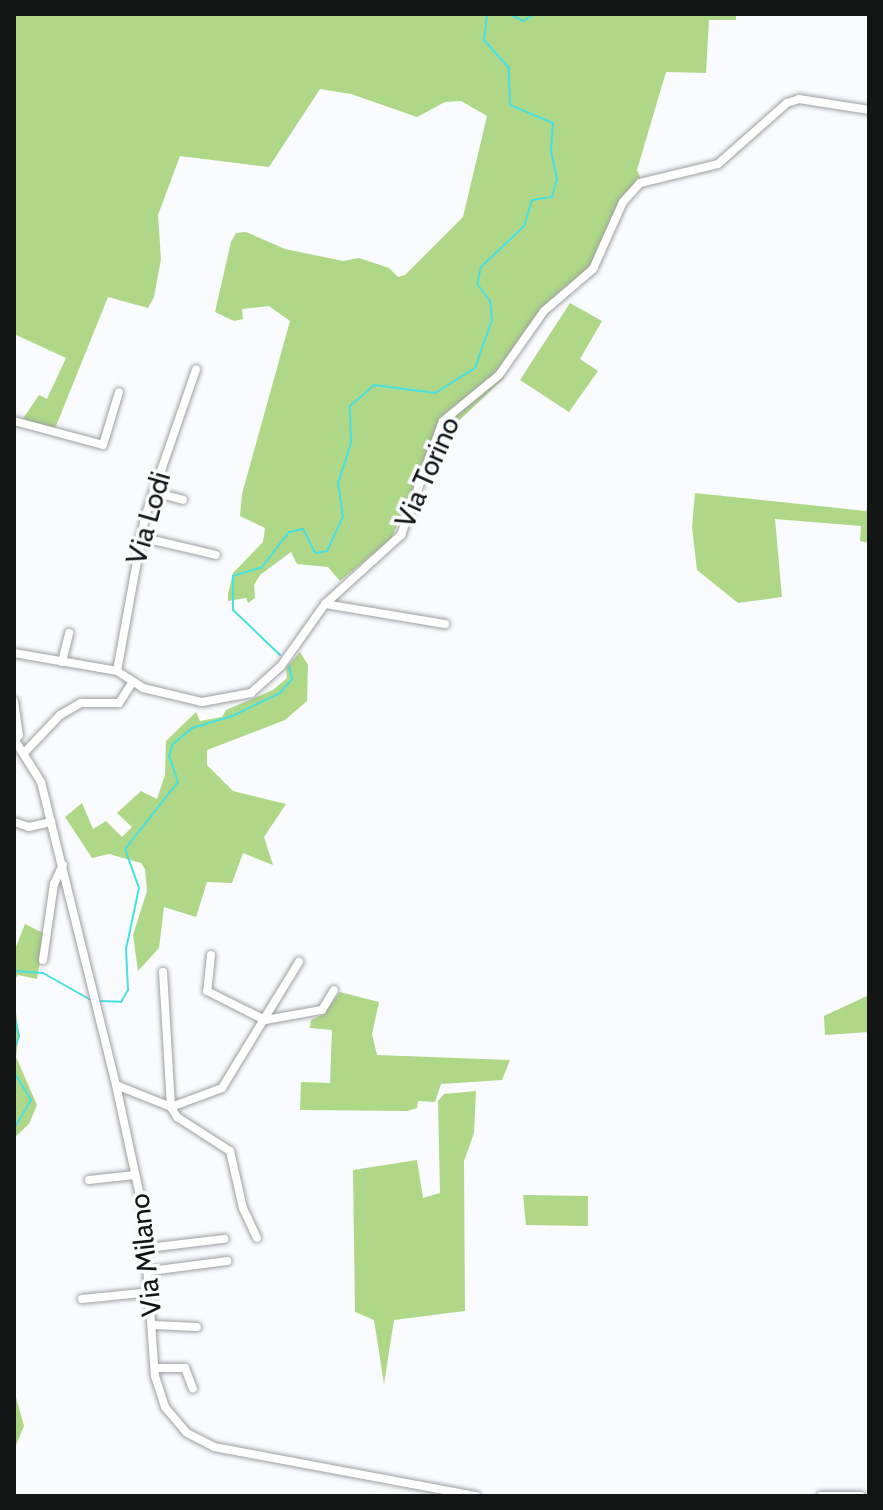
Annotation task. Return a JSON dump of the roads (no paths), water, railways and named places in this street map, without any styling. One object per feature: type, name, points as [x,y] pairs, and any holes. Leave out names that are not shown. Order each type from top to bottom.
[{"type":"street","name":"Via Torino","points":[[132,683],[202,702],[251,693],[281,666],[325,604],[401,535],[443,421],[499,375],[544,311],[593,269],[630,193],[646,180],[726,159],[787,103],[799,99],[869,110]]},
{"type":"street","name":"Via Lodi","points":[[117,671],[140,537],[196,370]]},
{"type":"street","points":[[14,421],[103,445],[119,392]]},
{"type":"street","points":[[154,492],[183,500]]},
{"type":"street","points":[[140,537],[216,555]]},
{"type":"street","points":[[325,604],[445,624]]},
{"type":"street","points":[[62,662],[69,633]]},
{"type":"street","points":[[14,653],[117,671],[132,683],[119,703],[81,703],[60,715],[25,752]]},
{"type":"street","points":[[14,702],[19,735],[14,739]]},
{"type":"street","name":"Via Milano","points":[[14,739],[25,752],[41,782],[116,1085],[148,1248],[155,1368],[165,1407],[200,1442],[476,1496]]},
{"type":"street","points":[[14,822],[29,827],[51,822]]},
{"type":"street","points":[[43,960],[54,884],[63,864]]},
{"type":"street","points":[[211,955],[207,991],[265,1020],[322,1010],[334,990]]},
{"type":"street","points":[[116,1085],[171,1107],[222,1088],[299,962]]},
{"type":"street","points":[[163,972],[171,1107],[177,1117],[230,1151],[243,1208],[257,1238]]},
{"type":"street","points":[[89,1180],[135,1175]]},
{"type":"street","points":[[148,1248],[224,1239]]},
{"type":"street","points":[[150,1271],[227,1261]]},
{"type":"street","points":[[82,1299],[152,1292]]},
{"type":"street","points":[[153,1325],[197,1327]]},
{"type":"street","points":[[155,1368],[185,1368],[193,1389]]},
{"type":"street","points":[[821,1496],[869,1492]]},
{"type":"street","points":[[849,1494],[861,1496]]},
{"type":"waterway","points":[[408,14],[432,14]]},
{"type":"waterway","points":[[280,655],[233,610],[233,576],[262,567],[289,532],[303,529],[315,553],[327,551],[343,517],[338,483],[351,443],[350,406],[374,385],[435,393],[475,368],[492,320],[490,301],[477,284],[481,267],[524,226],[532,200],[552,197],[557,179],[551,150],[553,123],[510,105],[509,68],[484,40],[487,14]]},
{"type":"waterway","points":[[510,14],[523,21],[534,14]]},
{"type":"waterway","points":[[97,1001],[121,1002],[128,990],[126,949],[139,888],[125,849],[178,782],[169,756],[173,744],[192,728],[232,716],[280,693],[292,679],[289,666]]},
{"type":"waterway","points":[[14,971],[43,973],[91,1000]]},
{"type":"waterway","points":[[14,1014],[19,1036],[14,1049]]},
{"type":"waterway","points":[[14,1072],[31,1100],[14,1128]]},
{"type":"waterway","points":[[14,1412],[14,1426]]}]
